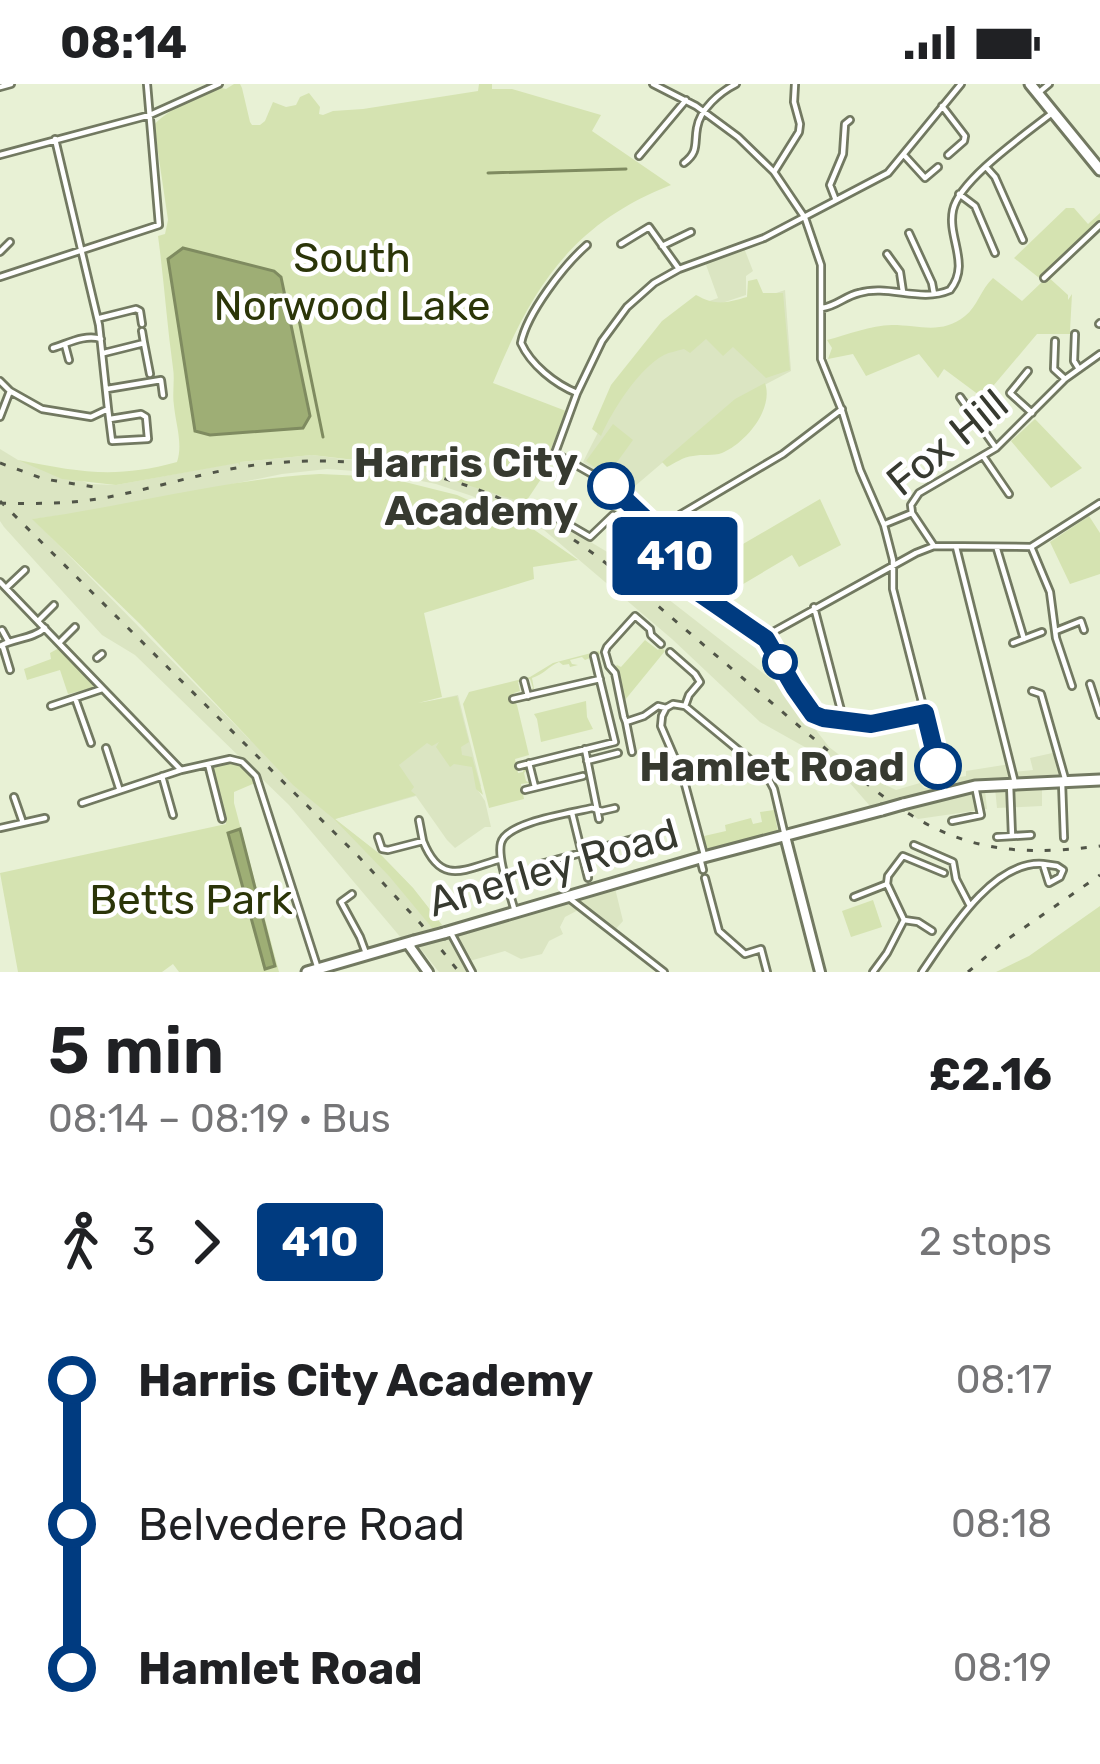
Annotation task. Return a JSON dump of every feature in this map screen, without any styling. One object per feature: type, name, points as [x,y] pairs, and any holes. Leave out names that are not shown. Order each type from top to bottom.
[{"type":"main road","points":[[1030,84],[1100,170]]},
{"type":"main road","name":"Anerley Road","points":[[312,970],[567,897],[703,866],[785,836],[945,792],[1013,783],[1100,781]]},
{"type":"street","points":[[0,87],[11,84]]},
{"type":"street","points":[[0,277],[159,225],[147,84]]},
{"type":"street","points":[[0,155],[150,115],[219,84]]},
{"type":"street","points":[[653,84],[705,112],[753,150],[805,218],[821,265],[820,354],[884,525],[893,589],[945,792]]},
{"type":"street","points":[[684,163],[696,150],[697,128],[705,112],[716,96],[736,84]]},
{"type":"street","points":[[774,172],[799,132],[795,84]]},
{"type":"street","points":[[925,713],[877,724],[823,718],[806,707],[764,637],[695,590],[656,529],[606,482],[555,454],[603,339],[627,307],[679,269],[764,238],[888,172],[961,84]]},
{"type":"street","points":[[1037,94],[1049,84]]},
{"type":"street","points":[[639,156],[686,100]]},
{"type":"street","points":[[942,106],[964,136],[948,155]]},
{"type":"street","points":[[822,308],[862,292],[934,296],[950,290],[959,271],[951,226],[959,194],[1052,112]]},
{"type":"street","points":[[836,200],[830,185],[843,154],[845,124],[850,120]]},
{"type":"street","points":[[55,139],[98,319],[112,442],[148,439],[146,417],[141,414],[110,419]]},
{"type":"street","points":[[904,155],[925,178],[938,167]]},
{"type":"street","points":[[986,167],[1023,240]]},
{"type":"street","points":[[959,194],[975,206],[995,254]]},
{"type":"street","points":[[1044,278],[1100,225]]},
{"type":"street","points":[[621,244],[649,227],[679,269]]},
{"type":"street","points":[[662,246],[691,232]]},
{"type":"street","points":[[909,233],[934,296]]},
{"type":"street","points":[[0,253],[10,242]]},
{"type":"street","points":[[577,393],[552,379],[521,343],[539,304],[586,245]]},
{"type":"street","points":[[887,254],[900,272],[902,294]]},
{"type":"street","points":[[98,319],[140,311],[150,374]]},
{"type":"street","points":[[1075,334],[1079,369]]},
{"type":"street","points":[[53,348],[101,339]]},
{"type":"street","points":[[1055,341],[1054,369],[1065,379]]},
{"type":"street","points":[[104,353],[144,344]]},
{"type":"street","points":[[64,345],[69,360]]},
{"type":"street","name":"Fox Hill","points":[[884,525],[912,513],[919,493],[996,448],[1065,379],[1100,354]]},
{"type":"street","points":[[1028,371],[1010,393],[1032,413]]},
{"type":"street","points":[[107,389],[161,380],[163,394]]},
{"type":"street","points":[[0,381],[10,392],[42,409],[91,417],[108,409]]},
{"type":"street","points":[[0,417],[10,392]]},
{"type":"street","points":[[960,397],[996,448]]},
{"type":"street","points":[[656,529],[783,454],[842,410]]},
{"type":"street","points":[[983,456],[1009,494]]},
{"type":"street","points":[[764,637],[934,546],[1031,547],[1100,503]]},
{"type":"street","points":[[542,509],[590,537],[613,515]]},
{"type":"street","points":[[912,513],[934,546]]},
{"type":"street","points":[[1031,547],[1050,592],[1059,648],[1072,686]]},
{"type":"street","points":[[956,548],[1013,783],[1012,836]]},
{"type":"street","points":[[997,549],[1024,638]]},
{"type":"street","points":[[25,570],[3,585],[181,770]]},
{"type":"street","points":[[38,621],[54,604]]},
{"type":"street","points":[[814,607],[843,721]]},
{"type":"street","points":[[632,752],[615,673],[605,652],[634,616],[661,644]]},
{"type":"street","points":[[1056,632],[1081,621],[1084,630],[1076,633]]},
{"type":"street","points":[[59,643],[75,627]]},
{"type":"street","points":[[4,644],[45,628]]},
{"type":"street","points":[[2,630],[10,670]]},
{"type":"street","points":[[1013,643],[1042,632]]},
{"type":"street","points":[[670,652],[700,682],[685,706]]},
{"type":"street","points":[[520,766],[556,753],[615,742],[602,705],[594,656]]},
{"type":"street","points":[[85,670],[97,658]]},
{"type":"street","points":[[513,699],[600,679]]},
{"type":"street","points":[[524,680],[528,696]]},
{"type":"street","points":[[1090,685],[1100,716]]},
{"type":"street","points":[[51,706],[103,689]]},
{"type":"street","points":[[1032,691],[1041,694],[1064,782],[1064,838]]},
{"type":"street","points":[[74,698],[91,743]]},
{"type":"street","points":[[761,949],[745,953],[718,931],[683,777],[662,726],[666,708],[674,704],[685,706],[765,772],[820,972]]},
{"type":"street","points":[[626,722],[658,706],[666,708]]},
{"type":"street","points":[[106,748],[120,790]]},
{"type":"street","points":[[585,749],[599,819]]},
{"type":"street","points":[[587,760],[618,753]]},
{"type":"street","points":[[82,803],[181,770],[230,759],[242,762],[256,776],[312,970]]},
{"type":"street","points":[[208,764],[222,819]]},
{"type":"street","points":[[529,764],[535,787]]},
{"type":"street","points":[[162,776],[172,815]]},
{"type":"street","points":[[525,790],[583,776]]},
{"type":"street","points":[[952,821],[981,815],[975,786]]},
{"type":"street","points":[[14,797],[23,825],[45,818]]},
{"type":"street","points":[[515,912],[502,858],[503,838],[513,829],[572,813],[615,808]]},
{"type":"street","points":[[572,813],[588,878]]},
{"type":"street","points":[[419,820],[430,860],[446,870],[460,871],[502,858]]},
{"type":"street","points":[[0,828],[22,821]]},
{"type":"street","points":[[997,837],[1031,835]]},
{"type":"street","points":[[378,836],[382,848],[388,850],[422,841]]},
{"type":"street","points":[[537,865],[640,837]]},
{"type":"street","points":[[914,845],[953,862],[970,906]]},
{"type":"street","points":[[904,920],[887,884],[903,856],[944,873]]},
{"type":"street","points":[[922,972],[970,906],[1013,870],[1042,864]]},
{"type":"street","points":[[854,897],[887,884]]},
{"type":"street","points":[[352,894],[341,902],[363,957],[363,972]]},
{"type":"street","points":[[567,897],[664,972]]},
{"type":"street","points":[[904,920],[918,922],[932,932]]},
{"type":"street","points":[[873,972],[904,920]]},
{"type":"street","points":[[447,932],[472,972]]},
{"type":"street","points":[[759,940],[767,972]]},
{"type":"street","points":[[411,943],[428,972]]},
{"type":"shaded area","name":"South Norwood Lake","points":[[183,248],[274,271],[281,277],[310,416],[303,428],[210,435],[195,431],[168,259]]},
{"type":"shaded area","points":[[744,248],[753,271],[746,276],[746,295],[719,304],[723,311],[785,290],[791,371],[736,400],[628,492],[583,462],[631,367],[684,310],[718,298],[705,262]]},
{"type":"shaded area","points":[[0,449],[18,460],[91,484],[116,485],[240,462],[312,455],[412,468],[458,480],[525,503],[609,553],[777,684],[784,682],[829,747],[867,776],[896,790],[920,783],[932,788],[966,776],[966,771],[1010,764],[1013,772],[1033,770],[1030,758],[1057,752],[1059,774],[1042,776],[1042,806],[997,808],[994,778],[984,780],[987,809],[918,819],[905,810],[901,798],[870,806],[819,755],[760,722],[544,530],[436,484],[327,469],[33,519],[250,740],[458,695],[481,786],[477,789],[491,827],[455,848],[416,796],[335,819],[382,856],[442,925],[402,939],[289,805],[135,655],[102,635],[4,527],[0,521]]},
{"type":"shaded area","points":[[240,829],[275,966],[265,969],[228,833]]},
{"type":"shaded area","points":[[614,884],[623,921],[612,933],[580,909],[565,917],[560,927],[563,934],[549,941],[542,954],[521,959],[505,951],[466,962],[449,931]]},
{"type":"shaded area","points":[[447,937],[468,972],[439,972],[419,947]]},
{"type":"green space","name":"South Norwood Lake","points":[[234,84],[242,88],[250,122],[260,125],[273,102],[296,105],[309,93],[323,115],[478,91],[479,84],[492,84],[492,89],[512,89],[601,115],[592,131],[671,185],[606,219],[581,240],[540,289],[508,349],[493,383],[566,411],[549,454],[555,458],[525,503],[412,468],[312,455],[240,462],[240,466],[116,485],[62,479],[18,460],[97,472],[135,471],[177,462],[174,373],[158,236],[165,234],[168,220],[154,125],[176,108],[217,87]]},
{"type":"green space","points":[[1066,208],[1074,208],[1088,224],[1100,213],[1100,222],[1046,275],[1068,300],[1072,294],[1070,331],[1074,334],[1037,334],[983,398],[944,369],[938,378],[919,354],[866,376],[853,354],[828,359],[832,348],[827,340],[876,327],[939,327],[956,322],[993,278],[1022,301],[1043,281],[1014,258]]},
{"type":"green space","points":[[757,279],[763,293],[783,293],[790,370],[766,378],[733,347],[723,356],[706,339],[690,353],[684,349],[655,361],[627,391],[601,436],[592,429],[611,385],[662,321],[696,295],[721,302],[747,297],[748,281]]},
{"type":"green space","points":[[765,383],[762,414],[740,442],[719,454],[689,457],[667,467],[662,462],[735,399]]},
{"type":"green space","points":[[1035,419],[1082,468],[1051,488],[1011,441]]},
{"type":"green space","points":[[613,424],[633,440],[607,476],[586,461]]},
{"type":"green space","points":[[320,474],[385,477],[457,495],[533,529],[578,560],[533,567],[534,579],[424,613],[442,697],[418,703],[457,696],[469,742],[461,747],[462,755],[472,757],[483,795],[476,789],[472,767],[450,767],[436,747],[439,742],[427,743],[399,765],[416,795],[335,819],[413,888],[442,925],[433,929],[334,819],[293,785],[32,519],[248,481]]},
{"type":"green space","points":[[820,499],[841,545],[799,567],[792,555],[718,602],[683,560],[721,537],[731,551]]},
{"type":"green space","points":[[1089,516],[1100,533],[1100,574],[1070,584],[1050,542]]},
{"type":"green space","points":[[645,640],[665,651],[625,700],[615,667],[621,667]]},
{"type":"green space","points":[[59,648],[97,687],[68,694],[60,670],[27,680],[24,669],[51,659],[50,653]]},
{"type":"green space","points":[[599,651],[585,660],[570,660],[578,665],[555,664],[532,678],[534,689],[529,690],[533,688],[530,679],[518,682],[520,691],[512,698],[529,755],[515,759],[518,773],[528,769],[526,781],[532,784],[521,784],[524,799],[489,808],[463,704],[469,692],[530,677],[553,663]]},
{"type":"green space","points":[[586,701],[593,729],[541,742],[534,714]]},
{"type":"green space","name":"Betts Park","points":[[213,766],[242,767],[255,783],[234,792],[234,803],[279,972],[179,972],[173,964],[162,972],[18,972],[0,873],[226,824]]},
{"type":"green space","points":[[774,810],[778,832],[707,850],[704,836],[751,818],[753,824],[762,822],[760,812]]},
{"type":"green space","points":[[873,900],[882,927],[851,937],[842,911]]},
{"type":"green space","points":[[1100,906],[1100,972],[996,972],[1029,956]]},
{"type":"waterway","points":[[488,173],[626,169]]},
{"type":"waterway","points":[[297,310],[323,437]]},
{"type":"railway","points":[[0,503],[95,499],[219,471],[287,462],[389,467],[456,482],[520,508],[587,549],[866,783],[922,821],[948,834],[1003,848],[1100,846]]},
{"type":"railway","points":[[0,463],[44,479],[100,488]]},
{"type":"railway","points":[[0,501],[359,857],[459,972]]},
{"type":"railway","points":[[968,972],[1100,875]]},
{"type":"bus line","name":"410","points":[[611,486],[656,529],[695,590],[766,639],[813,714],[871,724],[925,713],[938,766]]},
{"type":"place","name":"Harris City Academy","points":[[611,486]]},
{"type":"place","name":"Hamlet Road","points":[[938,766]]}]
